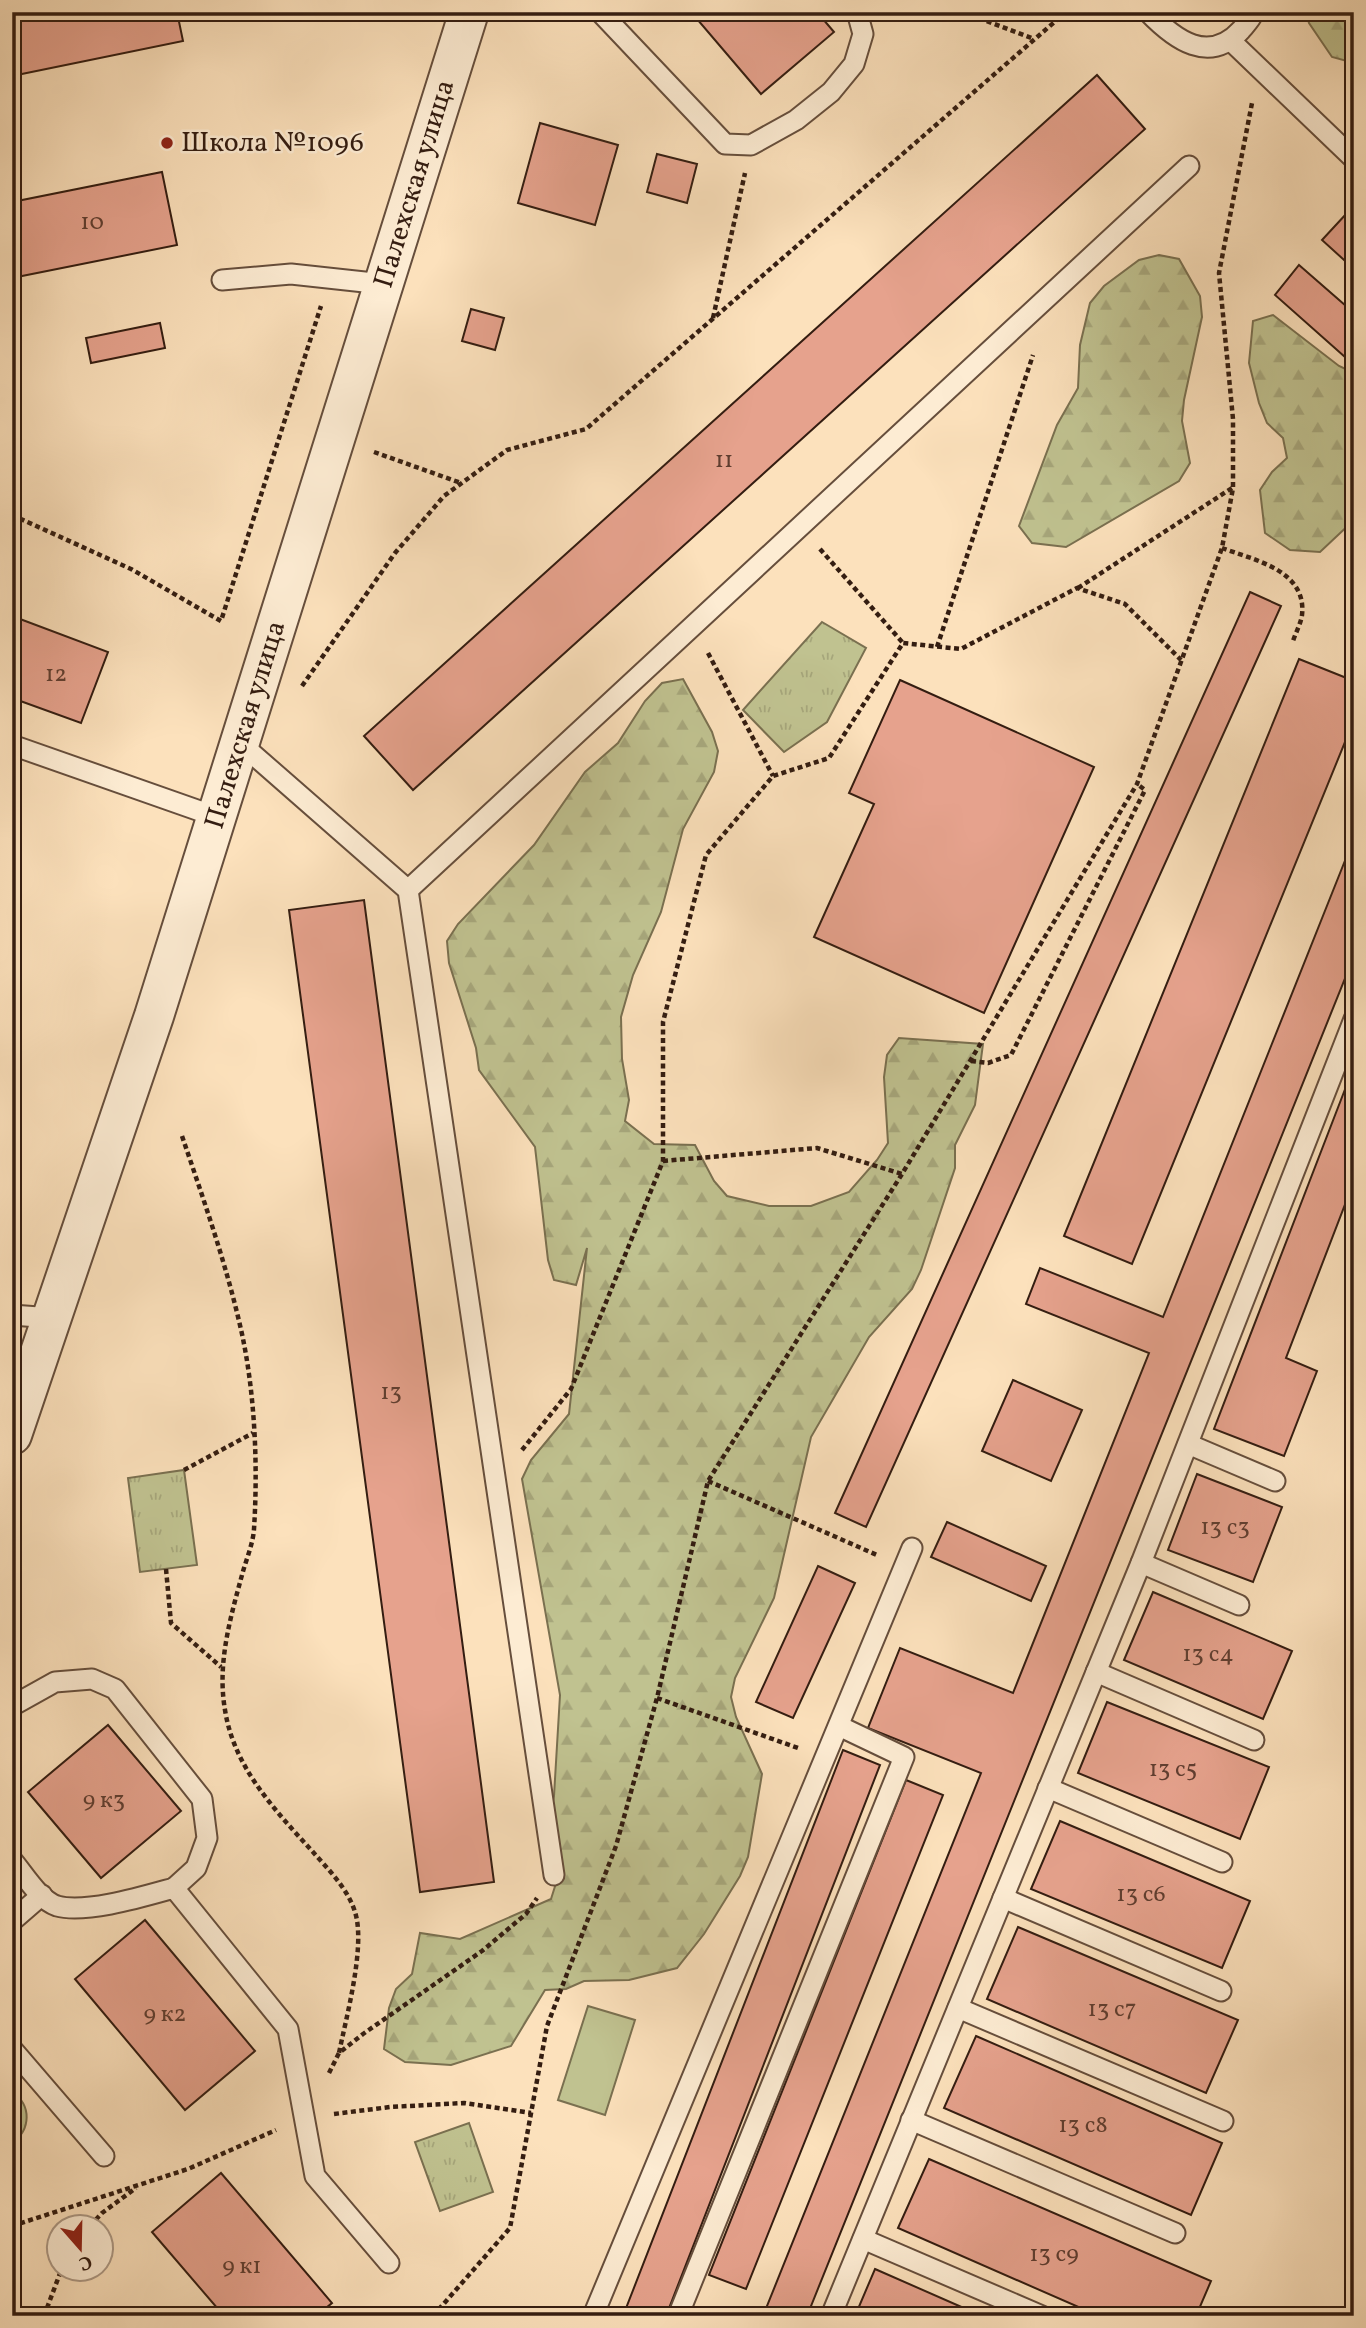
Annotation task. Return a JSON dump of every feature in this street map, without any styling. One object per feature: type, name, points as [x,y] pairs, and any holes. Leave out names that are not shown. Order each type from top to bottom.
[{"type":"street","name":"Палехская улица","points":[[12,1435],[154,1016],[469,12]]},
{"type":"lane","points":[[600,12],[725,144],[751,145],[796,120],[831,92],[854,64],[863,34],[857,12]]},
{"type":"lane","points":[[1148,12],[1167,32],[1195,45],[1213,49],[1231,41],[1252,18],[1254,12]]},
{"type":"lane","points":[[1231,41],[1354,159]]},
{"type":"lane","points":[[408,890],[1189,166]]},
{"type":"lane","points":[[222,280],[290,274],[383,284]]},
{"type":"lane","points":[[240,743],[408,890],[554,1875]]},
{"type":"lane","points":[[12,745],[217,817]]},
{"type":"lane","points":[[831,2316],[1141,1563],[1354,1019]]},
{"type":"lane","points":[[12,1315],[52,1318]]},
{"type":"lane","points":[[1188,1444],[1275,1481]]},
{"type":"lane","points":[[593,2316],[912,1548]]},
{"type":"lane","points":[[1141,1563],[1239,1605]]},
{"type":"lane","points":[[1096,1672],[1254,1740]]},
{"type":"lane","points":[[12,1706],[55,1682],[92,1679],[115,1689],[202,1799],[207,1838],[196,1868],[174,1888],[127,1901],[90,1907],[57,1906],[42,1895],[12,1860]]},
{"type":"lane","points":[[678,2316],[905,1757],[839,1726]]},
{"type":"lane","points":[[1048,1788],[1222,1862]]},
{"type":"lane","points":[[174,1888],[288,2029],[315,2176],[389,2263]]},
{"type":"lane","points":[[12,1921],[42,1895]]},
{"type":"lane","points":[[1003,1898],[1221,1991]]},
{"type":"lane","points":[[958,2008],[1223,2121]]},
{"type":"lane","points":[[12,2049],[104,2156]]},
{"type":"lane","points":[[911,2120],[1175,2233]]},
{"type":"lane","points":[[863,2239],[1042,2316]]},
{"type":"path","points":[[963,12],[1034,39]]},
{"type":"path","points":[[299,690],[395,553],[444,496],[507,450],[586,429],[1066,12]]},
{"type":"path","points":[[433,2316],[510,2228],[547,2026],[616,1846],[657,1698],[708,1481],[902,1174],[1137,784],[1222,548],[1233,488],[1233,419],[1219,273],[1259,68]]},
{"type":"path","points":[[713,319],[751,145]]},
{"type":"path","points":[[12,515],[131,569],[221,621],[330,279]]},
{"type":"path","points":[[937,647],[1053,292]]},
{"type":"path","points":[[367,450],[462,483]]},
{"type":"path","points":[[800,527],[903,643],[961,649],[1077,588],[1233,488]]},
{"type":"path","points":[[1222,548],[1278,569],[1297,586],[1302,614],[1293,640]]},
{"type":"path","points":[[1077,588],[1125,604],[1181,660]]},
{"type":"path","points":[[693,626],[773,776]]},
{"type":"path","points":[[496,1482],[571,1389],[663,1161],[663,1021],[706,855],[773,776],[829,758],[903,643]]},
{"type":"path","points":[[971,1061],[988,1063],[1011,1055],[1145,790],[1137,784]]},
{"type":"path","points":[[182,1136],[208,1211],[242,1335],[256,1462],[254,1532],[234,1604],[222,1667],[225,1712],[240,1757],[262,1796],[337,1879],[355,1912],[358,1936],[339,2053],[304,2118]]},
{"type":"path","points":[[663,1161],[817,1148],[902,1174]]},
{"type":"path","points":[[184,1470],[253,1433]]},
{"type":"path","points":[[708,1481],[906,1567]]},
{"type":"path","points":[[166,1569],[171,1623],[222,1667]]},
{"type":"path","points":[[657,1698],[826,1758]]},
{"type":"path","points":[[339,2053],[482,1951],[526,1914],[554,1875]]},
{"type":"path","points":[[56,2212],[139,2186],[103,2212]]},
{"type":"path","points":[[12,2226],[46,2215]]},
{"type":"path","points":[[44,2316],[57,2282]]},
{"type":"green space","points":[[1306,12],[1354,12],[1354,63],[1332,57],[1309,23]]},
{"type":"green space","points":[[1159,255],[1179,259],[1200,296],[1202,317],[1182,421],[1190,463],[1179,481],[1066,547],[1032,543],[1019,526],[1057,425],[1078,388],[1080,345],[1090,303],[1104,286],[1139,260]]},
{"type":"green space","points":[[1273,315],[1339,366],[1354,373],[1354,520],[1320,552],[1290,550],[1265,533],[1260,490],[1272,472],[1287,458],[1283,438],[1267,423],[1259,403],[1249,363],[1253,321]]},
{"type":"green space","points":[[822,622],[866,648],[827,722],[784,752],[743,710]]},
{"type":"green space","points":[[683,679],[712,732],[718,751],[714,772],[683,829],[661,912],[633,975],[621,1017],[622,1059],[629,1100],[625,1121],[654,1144],[695,1145],[714,1181],[727,1196],[769,1206],[811,1206],[849,1192],[888,1143],[884,1077],[887,1055],[899,1038],[983,1044],[975,1105],[955,1145],[955,1168],[921,1270],[912,1289],[869,1337],[811,1437],[774,1598],[735,1678],[731,1697],[736,1717],[762,1774],[748,1857],[740,1876],[704,1934],[677,1968],[629,1980],[584,1981],[566,1989],[545,1990],[511,2046],[451,2065],[405,2062],[384,2049],[389,2008],[396,1989],[412,1974],[420,1933],[460,1939],[551,1899],[557,1880],[546,1837],[554,1796],[560,1695],[522,1479],[531,1460],[569,1414],[587,1248],[576,1285],[554,1280],[548,1260],[535,1147],[479,1070],[476,1048],[449,963],[447,941],[458,924],[534,845],[585,772],[618,743],[645,701],[662,683]]},
{"type":"green space","points":[[184,1470],[197,1565],[140,1572],[128,1478]]},
{"type":"green space","points":[[588,2006],[635,2020],[605,2115],[558,2100]]},
{"type":"green space","points":[[12,2092],[19,2097],[27,2118],[23,2131],[12,2143]]},
{"type":"green space","points":[[469,2123],[493,2192],[440,2211],[415,2142]]},
{"type":"building","points":[[12,12],[177,12],[183,41],[12,76]]},
{"type":"building","points":[[691,12],[817,12],[834,32],[761,94]]},
{"type":"building","points":[[1097,75],[1145,129],[413,790],[364,736]]},
{"type":"building","points":[[540,123],[618,145],[595,225],[518,203]]},
{"type":"building","points":[[657,154],[697,164],[687,203],[647,192]]},
{"type":"building","points":[[162,172],[177,245],[12,278],[12,178],[17,201]]},
{"type":"building","points":[[1347,213],[1354,220],[1354,269],[1322,240]]},
{"type":"building","points":[[1299,265],[1354,313],[1354,365],[1275,295]]},
{"type":"building","points":[[471,309],[504,318],[495,350],[462,341]]},
{"type":"building","points":[[160,323],[165,348],[91,363],[86,338]]},
{"type":"building","points":[[1250,592],[1281,606],[866,1527],[835,1513]]},
{"type":"building","points":[[12,616],[108,652],[81,723],[12,698]]},
{"type":"building","points":[[1299,659],[1354,681],[1354,720],[1132,1264],[1064,1236]]},
{"type":"building","points":[[900,680],[1094,767],[984,1013],[814,937],[874,804],[849,793]]},
{"type":"building","points":[[1354,838],[1354,956],[807,2316],[763,2316],[981,1773],[868,1728],[900,1648],[1013,1693],[1149,1353],[1026,1304],[1040,1268],[1163,1317]]},
{"type":"building","points":[[364,900],[494,1882],[420,1892],[289,910]]},
{"type":"building","points":[[1354,1066],[1354,1181],[1286,1358],[1317,1371],[1284,1456],[1214,1429]]},
{"type":"building","points":[[1013,1380],[1082,1410],[1051,1481],[982,1451]]},
{"type":"building","points":[[1197,1474],[1282,1507],[1253,1582],[1168,1550]]},
{"type":"building","points":[[947,1522],[1046,1566],[1031,1601],[931,1557]]},
{"type":"building","points":[[818,1566],[855,1583],[793,1718],[756,1702]]},
{"type":"building","points":[[1153,1592],[1292,1651],[1263,1719],[1124,1660]]},
{"type":"building","points":[[1107,1702],[1269,1767],[1240,1839],[1078,1773]]},
{"type":"building","points":[[108,1725],[181,1811],[101,1878],[28,1792]]},
{"type":"building","points":[[843,1750],[880,1765],[666,2316],[623,2316]]},
{"type":"building","points":[[906,1780],[943,1795],[746,2289],[709,2275]]},
{"type":"building","points":[[1060,1821],[1250,1901],[1222,1968],[1031,1889]]},
{"type":"building","points":[[145,1920],[255,2051],[185,2110],[75,1979]]},
{"type":"building","points":[[1018,1927],[1238,2020],[1206,2093],[987,1999]]},
{"type":"building","points":[[976,2036],[1222,2143],[1191,2215],[944,2108]]},
{"type":"building","points":[[929,2159],[1211,2281],[1196,2316],[1099,2316],[898,2228]]},
{"type":"building","points":[[221,2173],[332,2303],[316,2316],[224,2316],[152,2232]]},
{"type":"building","points":[[875,2269],[982,2316],[855,2316]]},
{"type":"place","name":"Школа №1096","points":[[167,143]]}]
